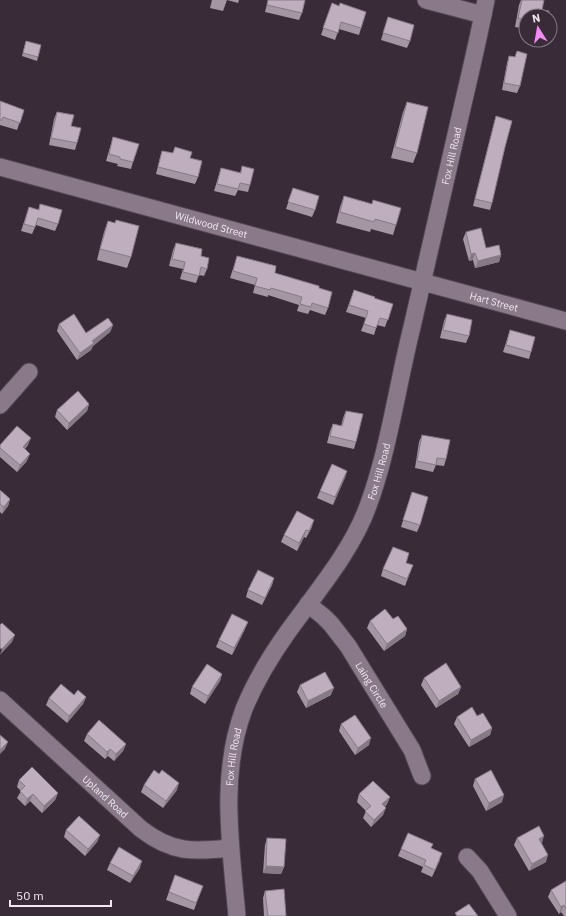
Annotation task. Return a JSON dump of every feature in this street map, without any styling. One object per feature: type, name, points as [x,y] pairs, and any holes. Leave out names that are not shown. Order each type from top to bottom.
[{"type":"street","points":[[426,0],[484,8]]},
{"type":"street","name":"Fox Hill Road","points":[[237,916],[230,848],[229,813],[230,774],[240,722],[244,708],[262,671],[282,639],[352,540],[367,508],[382,460],[484,8]]},
{"type":"street","name":"Wildwood Street","points":[[0,167],[422,282]]},
{"type":"street","name":"Hart Street","points":[[422,282],[566,321]]},
{"type":"street","points":[[0,404],[30,372]]},
{"type":"street","name":"Laing Circle","points":[[308,604],[330,624],[348,646],[412,750],[422,776]]},
{"type":"street","name":"Upland Road","points":[[0,700],[141,829],[154,838],[172,847],[187,850],[213,850],[230,848]]},
{"type":"street","points":[[467,857],[480,871],[508,916]]},
{"type":"building","points":[[268,0],[305,0],[302,13],[267,5]]},
{"type":"building","points":[[522,0],[544,0],[542,8],[520,8]]},
{"type":"building","points":[[332,3],[339,6],[340,3],[366,12],[361,28],[341,22],[338,33],[323,28]]},
{"type":"building","points":[[388,17],[414,25],[410,41],[383,33]]},
{"type":"building","points":[[26,41],[41,45],[38,57],[23,53]]},
{"type":"building","points":[[517,51],[527,54],[520,86],[504,83],[509,56],[515,57]]},
{"type":"building","points":[[0,101],[24,110],[20,123],[3,117],[2,120],[0,120]]},
{"type":"building","points":[[407,102],[428,107],[417,153],[395,147]]},
{"type":"building","points":[[57,112],[74,115],[71,126],[81,128],[77,143],[51,138]]},
{"type":"building","points":[[496,116],[512,121],[492,203],[475,199]]},
{"type":"building","points":[[113,137],[139,144],[133,162],[120,159],[120,157],[109,154]]},
{"type":"building","points":[[175,147],[192,152],[190,158],[202,161],[198,177],[158,167],[162,151],[173,153]]},
{"type":"building","points":[[242,166],[254,169],[250,185],[240,183],[238,189],[217,184],[221,168],[241,173]]},
{"type":"building","points":[[293,188],[319,196],[315,210],[288,202]]},
{"type":"building","points":[[344,196],[372,204],[373,200],[401,208],[396,225],[375,219],[374,222],[340,212]]},
{"type":"building","points":[[40,204],[62,210],[58,224],[38,218],[35,227],[24,224],[29,207],[39,210]]},
{"type":"building","points":[[116,220],[139,226],[131,257],[100,249],[108,221],[115,223]]},
{"type":"building","points":[[481,228],[486,248],[499,245],[501,255],[478,261],[475,253],[471,254],[466,232]]},
{"type":"building","points":[[176,243],[202,249],[201,256],[209,258],[207,269],[201,267],[199,276],[183,272],[185,262],[172,259]]},
{"type":"building","points":[[237,256],[276,266],[275,273],[319,286],[319,288],[332,292],[328,308],[312,303],[311,307],[300,304],[302,297],[271,288],[270,290],[255,286],[257,278],[233,271]]},
{"type":"building","points":[[354,290],[393,304],[388,320],[380,318],[376,328],[364,324],[368,311],[349,305]]},
{"type":"building","points":[[74,314],[86,333],[108,318],[113,325],[92,341],[94,343],[80,353],[59,324]]},
{"type":"building","points":[[447,314],[472,320],[469,336],[443,330]]},
{"type":"building","points":[[510,330],[535,337],[531,352],[506,345]]},
{"type":"building","points":[[78,391],[89,404],[69,423],[57,410]]},
{"type":"building","points":[[346,411],[363,414],[356,442],[330,436],[333,424],[342,426]]},
{"type":"building","points":[[17,426],[31,438],[23,447],[30,454],[20,465],[0,448],[0,445]]},
{"type":"building","points":[[422,435],[450,440],[446,459],[437,458],[436,465],[417,461]]},
{"type":"building","points":[[332,464],[347,471],[335,497],[320,491]]},
{"type":"building","points":[[0,490],[10,499],[4,507],[0,504]]},
{"type":"building","points":[[412,492],[428,497],[420,525],[403,520]]},
{"type":"building","points":[[297,511],[314,520],[309,531],[306,530],[299,543],[284,535]]},
{"type":"building","points":[[393,547],[409,553],[406,563],[413,565],[407,579],[383,569]]},
{"type":"building","points":[[258,570],[274,578],[265,598],[248,590]]},
{"type":"building","points":[[385,609],[393,619],[398,616],[407,629],[387,644],[370,621]]},
{"type":"building","points":[[232,614],[248,622],[234,648],[219,640]]},
{"type":"building","points":[[2,623],[15,635],[2,649],[0,648],[0,625]]},
{"type":"building","points":[[446,663],[461,687],[439,701],[424,678]]},
{"type":"building","points":[[207,664],[222,674],[208,696],[192,687]]},
{"type":"building","points":[[325,672],[334,688],[308,701],[300,685]]},
{"type":"building","points":[[61,684],[74,695],[78,690],[86,697],[69,716],[49,698]]},
{"type":"building","points":[[472,707],[477,716],[483,713],[492,728],[471,740],[457,717]]},
{"type":"building","points":[[355,715],[371,738],[358,748],[341,724]]},
{"type":"building","points":[[99,720],[126,744],[116,754],[110,749],[107,752],[87,734]]},
{"type":"building","points":[[0,735],[8,742],[0,750]]},
{"type":"building","points":[[32,767],[58,793],[44,806],[33,794],[27,799],[20,791],[25,786],[19,780]]},
{"type":"building","points":[[154,770],[159,774],[162,770],[179,783],[166,801],[144,785]]},
{"type":"building","points":[[491,770],[504,795],[489,803],[475,779]]},
{"type":"building","points":[[373,781],[390,797],[382,804],[386,808],[374,820],[365,811],[371,806],[359,794]]},
{"type":"building","points":[[79,816],[100,835],[88,849],[66,830]]},
{"type":"building","points":[[539,826],[544,836],[539,839],[548,855],[532,864],[517,838]]},
{"type":"building","points":[[408,833],[433,844],[431,848],[442,853],[435,870],[424,865],[426,860],[401,849]]},
{"type":"building","points":[[267,838],[286,839],[284,867],[266,866]]},
{"type":"building","points":[[119,847],[142,861],[133,876],[110,863]]},
{"type":"building","points":[[175,875],[203,886],[196,903],[169,892]]},
{"type":"building","points":[[566,881],[566,909],[564,905],[561,907],[551,890]]},
{"type":"building","points":[[284,889],[286,916],[268,916],[265,891]]},
{"type":"building","points":[[469,904],[478,916],[457,916],[455,913]]}]
